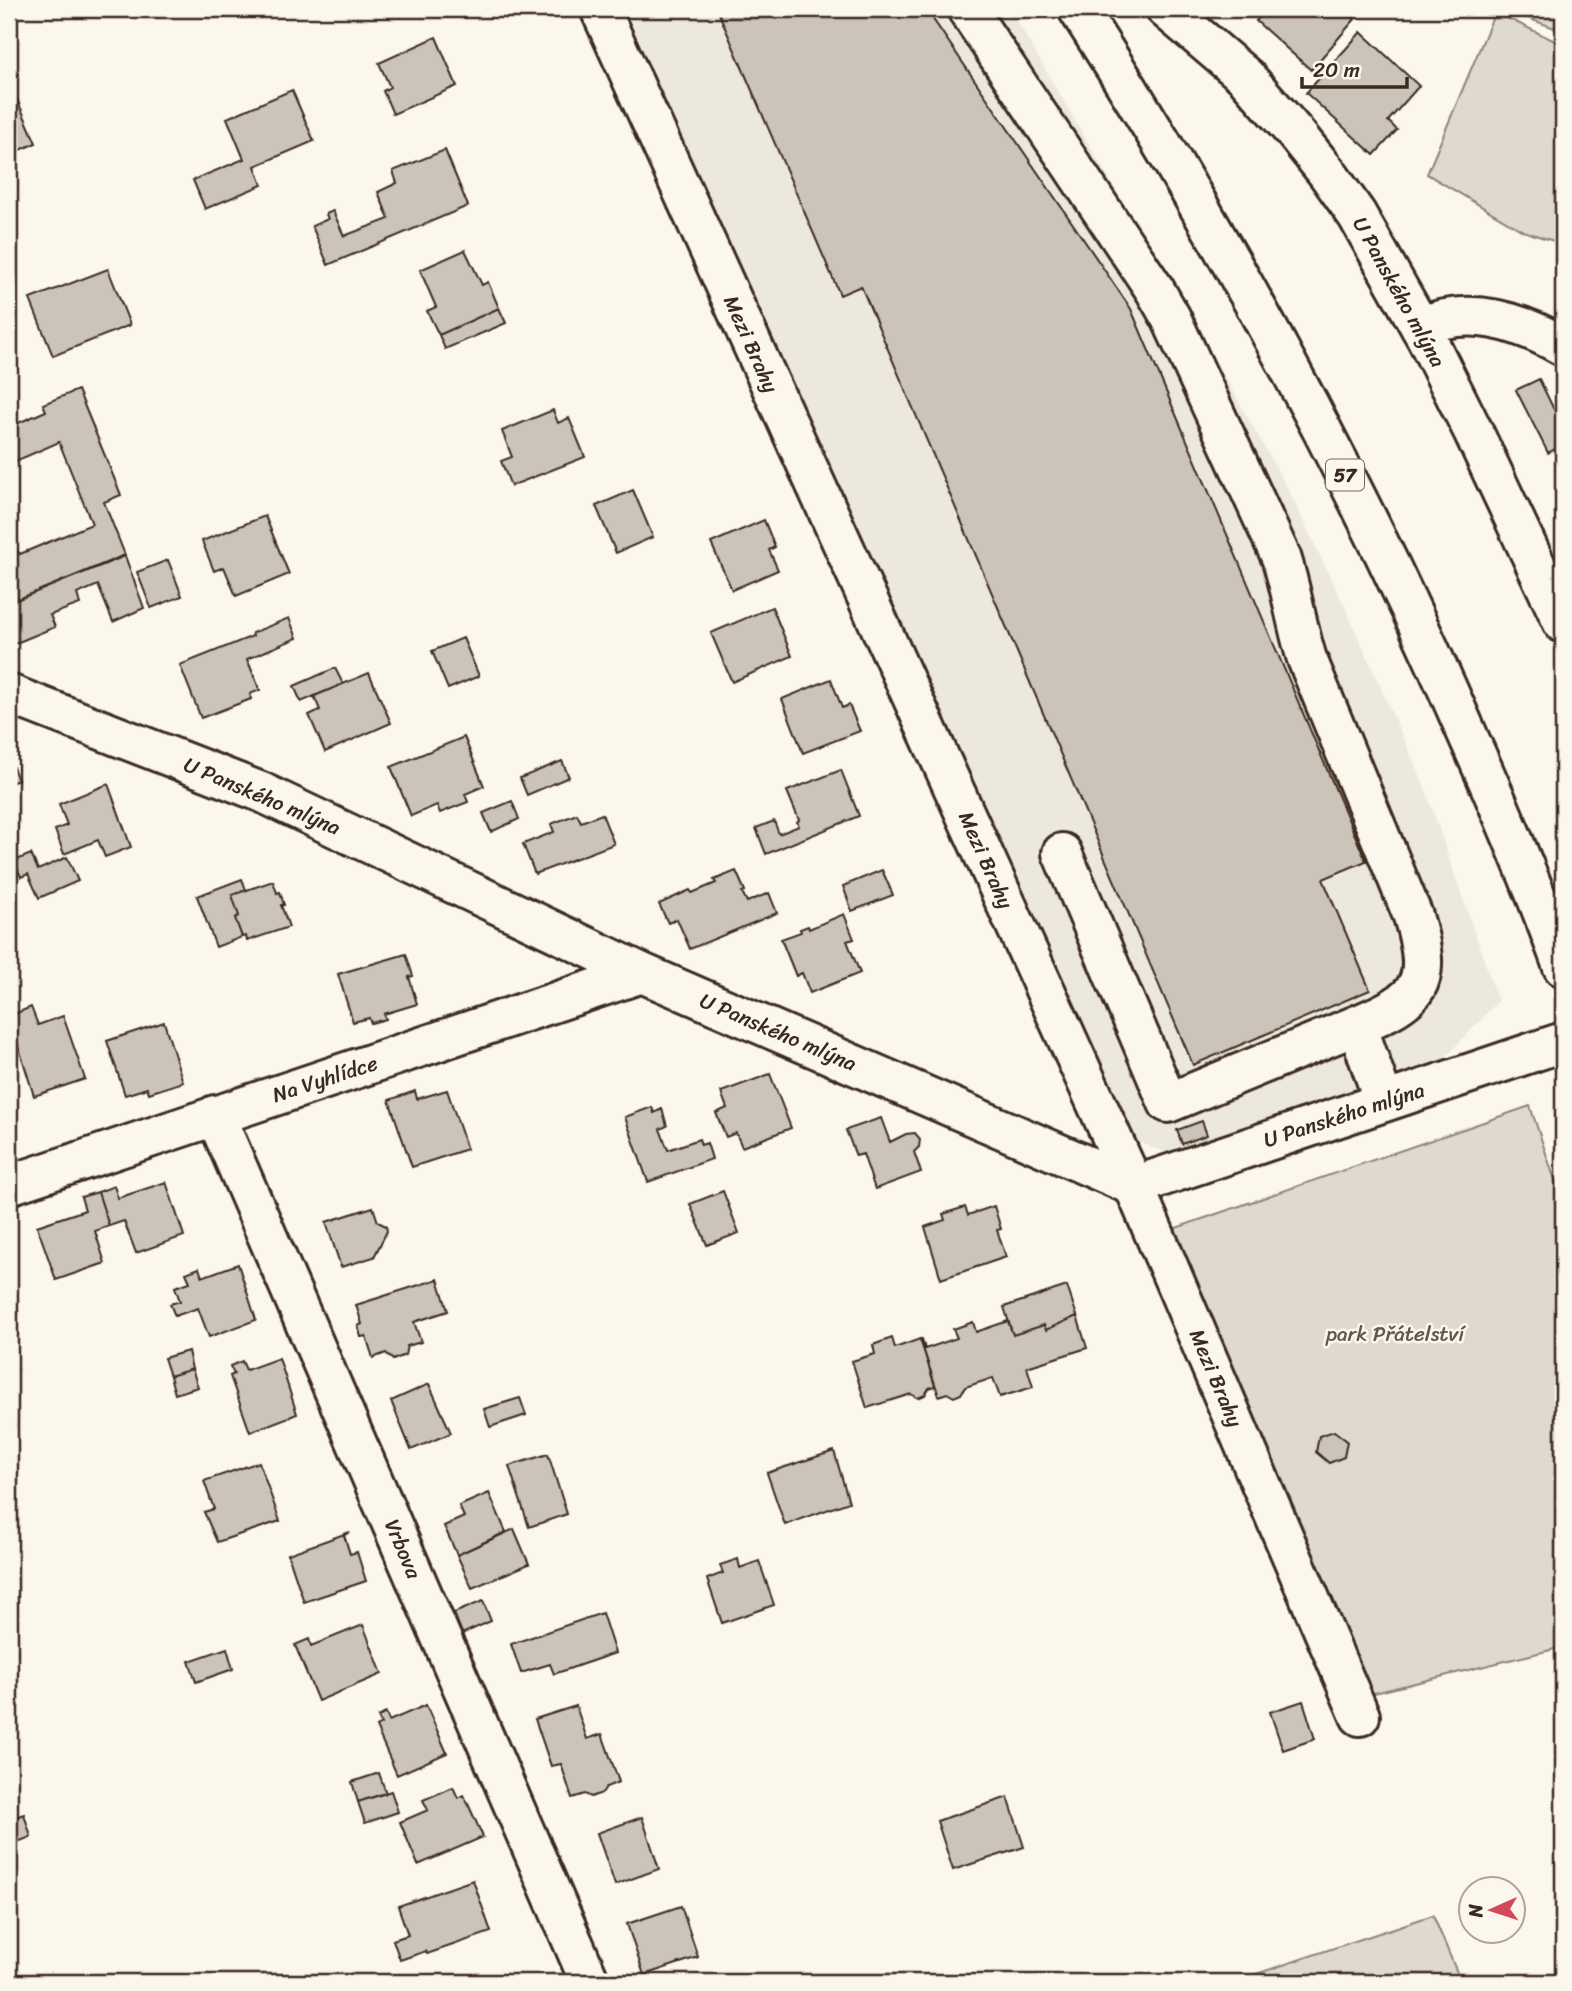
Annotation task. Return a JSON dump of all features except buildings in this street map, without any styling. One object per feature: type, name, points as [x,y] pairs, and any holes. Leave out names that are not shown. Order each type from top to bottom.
[{"type":"street","name":"Mezi Brahy","points":[[600,9],[1133,1186],[1360,1717]]},
{"type":"street","points":[[967,9],[1161,299],[1281,557],[1307,659],[1413,916],[1423,961],[1420,978],[1413,993],[1402,1004],[1168,1103],[1062,853]]},
{"type":"street","name":"57","points":[[1078,9],[1225,249],[1331,448],[1457,708],[1504,817],[1563,967]]},
{"type":"street","name":"U Panského mlýna","points":[[1166,9],[1246,77],[1328,174],[1357,215],[1474,431],[1563,624]]},
{"type":"street","points":[[1420,327],[1439,318],[1472,316],[1524,326],[1563,346]]},
{"type":"street","name":"U Panského mlýna","points":[[9,694],[261,792],[642,973],[1133,1186],[1563,1042]]},
{"type":"street","name":"Na Vyhlídce","points":[[9,1185],[642,973]]},
{"type":"street","points":[[1357,1025],[1384,1102]]},
{"type":"street","name":"Vrbova","points":[[215,1115],[590,1982]]},
{"type":"shaded area","points":[[609,9],[1010,9],[1287,487],[1350,618],[1424,785],[1498,1001],[1431,1073],[1173,1155],[1126,1138]]},
{"type":"green space","points":[[1502,9],[1563,9],[1563,31]]},
{"type":"green space","points":[[1495,12],[1563,45],[1563,244],[1523,231],[1427,174]]},
{"type":"green space","name":"park Přátelství","points":[[1530,1106],[1563,1204],[1563,1647],[1366,1695],[1167,1231]]},
{"type":"green space","points":[[1433,1915],[1461,1982],[1232,1982]]}]
